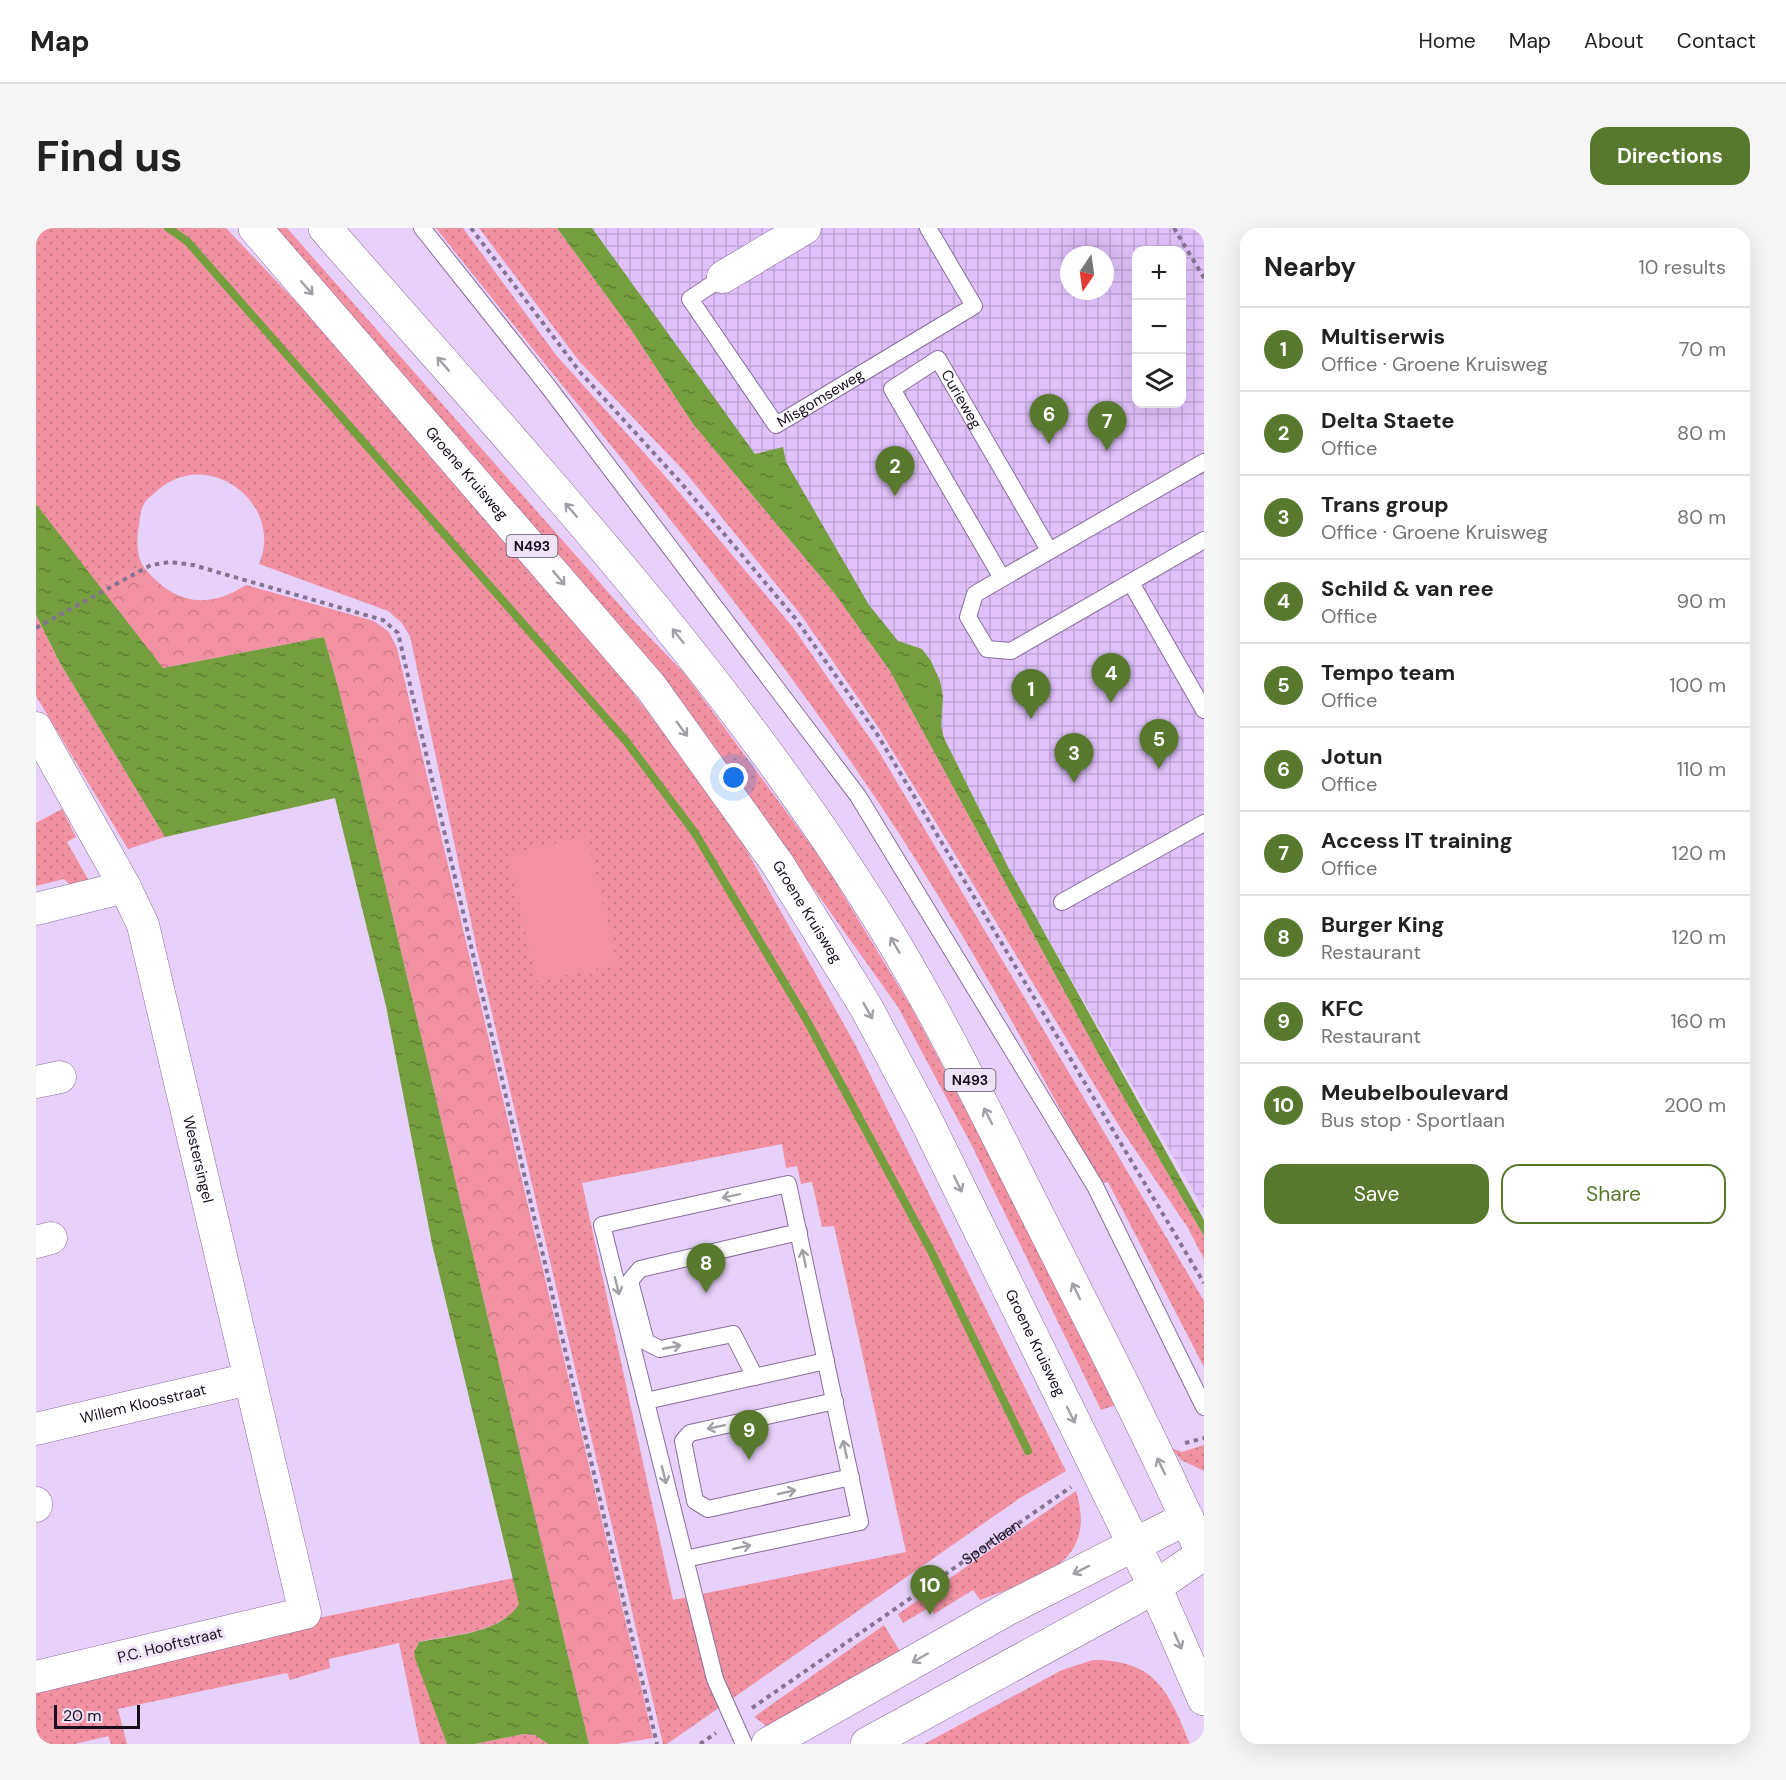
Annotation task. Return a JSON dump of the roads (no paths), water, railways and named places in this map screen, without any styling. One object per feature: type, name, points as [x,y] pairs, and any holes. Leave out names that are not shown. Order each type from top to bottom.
[{"type":"main road","name":"Groene Kruisweg","points":[[255,228],[651,687],[777,863],[866,1007],[923,1114],[1155,1587],[1204,1699]]},
{"type":"main road","name":"N493","points":[[325,228],[651,602],[795,794],[864,895],[947,1035],[1152,1447],[1196,1514],[1204,1555]]},
{"type":"main road","points":[[768,1744],[1009,1608],[1196,1514]]},
{"type":"main road","points":[[867,1744],[1155,1587],[1204,1555]]},
{"type":"street","name":"Misgomseweg","points":[[723,276],[805,228]]},
{"type":"street","name":"Westersingel","points":[[36,728],[125,887],[143,925],[305,1613]]},
{"type":"street","points":[[36,909],[125,887]]},
{"type":"street","name":"Willem Kloosstraat","points":[[36,1429],[249,1379]]},
{"type":"street","name":"P.C. Hooftstraat","points":[[36,1677],[305,1613]]},
{"type":"lane","points":[[422,228],[547,385],[858,796],[1095,1186],[1204,1407]]},
{"type":"lane","name":"Misgomseweg","points":[[723,276],[690,298],[776,425],[974,306],[928,228]]},
{"type":"lane","name":"Curieweg","points":[[1002,578],[892,389],[938,359],[1049,550]]},
{"type":"lane","points":[[1204,462],[975,594],[968,617],[987,649],[1011,651],[1204,540]]},
{"type":"lane","points":[[1131,583],[1204,710]]},
{"type":"lane","points":[[1062,902],[1204,823]]},
{"type":"lane","points":[[685,1560],[860,1522],[789,1184],[602,1225],[685,1560],[715,1679],[744,1744]]},
{"type":"lane","points":[[755,1377],[733,1334],[660,1349],[646,1342],[630,1281],[640,1269],[799,1232]]},
{"type":"lane","points":[[646,1401],[826,1361]]},
{"type":"lane","points":[[835,1401],[690,1433],[683,1441],[695,1501],[708,1509],[851,1478]]},
{"type":"water","points":[[557,228],[592,228],[755,454],[783,447],[786,462],[869,605],[898,641],[922,649],[931,661],[940,681],[943,696],[941,726],[944,738],[1009,869],[1204,1220],[1204,1236],[1099,1055],[890,671],[835,594],[693,424],[630,328]]},
{"type":"water","points":[[36,504],[163,668],[324,637],[340,694],[589,1744],[548,1744],[535,1735],[524,1734],[475,1744],[447,1744],[415,1658],[414,1652],[419,1642],[474,1632],[488,1627],[511,1614],[519,1604],[432,1244],[386,1006],[335,798],[165,837],[60,663],[36,615]]},
{"type":"waterway","points":[[168,228],[187,241],[626,741],[695,833],[806,1019],[931,1251],[1028,1451]]},
{"type":"place","name":"Jotun","points":[[1049,444]]},
{"type":"place","name":"Access IT training","points":[[1107,451]]},
{"type":"place","name":"Delta Staete","points":[[895,496]]},
{"type":"place","name":"Schild & van ree","points":[[1111,703]]},
{"type":"place","name":"Multiserwis","points":[[1031,719]]},
{"type":"place","name":"Tempo team","points":[[1159,769]]},
{"type":"place","name":"Trans group","points":[[1074,783]]},
{"type":"place","name":"Burger King","points":[[706,1293]]},
{"type":"place","name":"KFC","points":[[749,1460]]},
{"type":"place","name":"Meubelboulevard","points":[[930,1615]]}]
